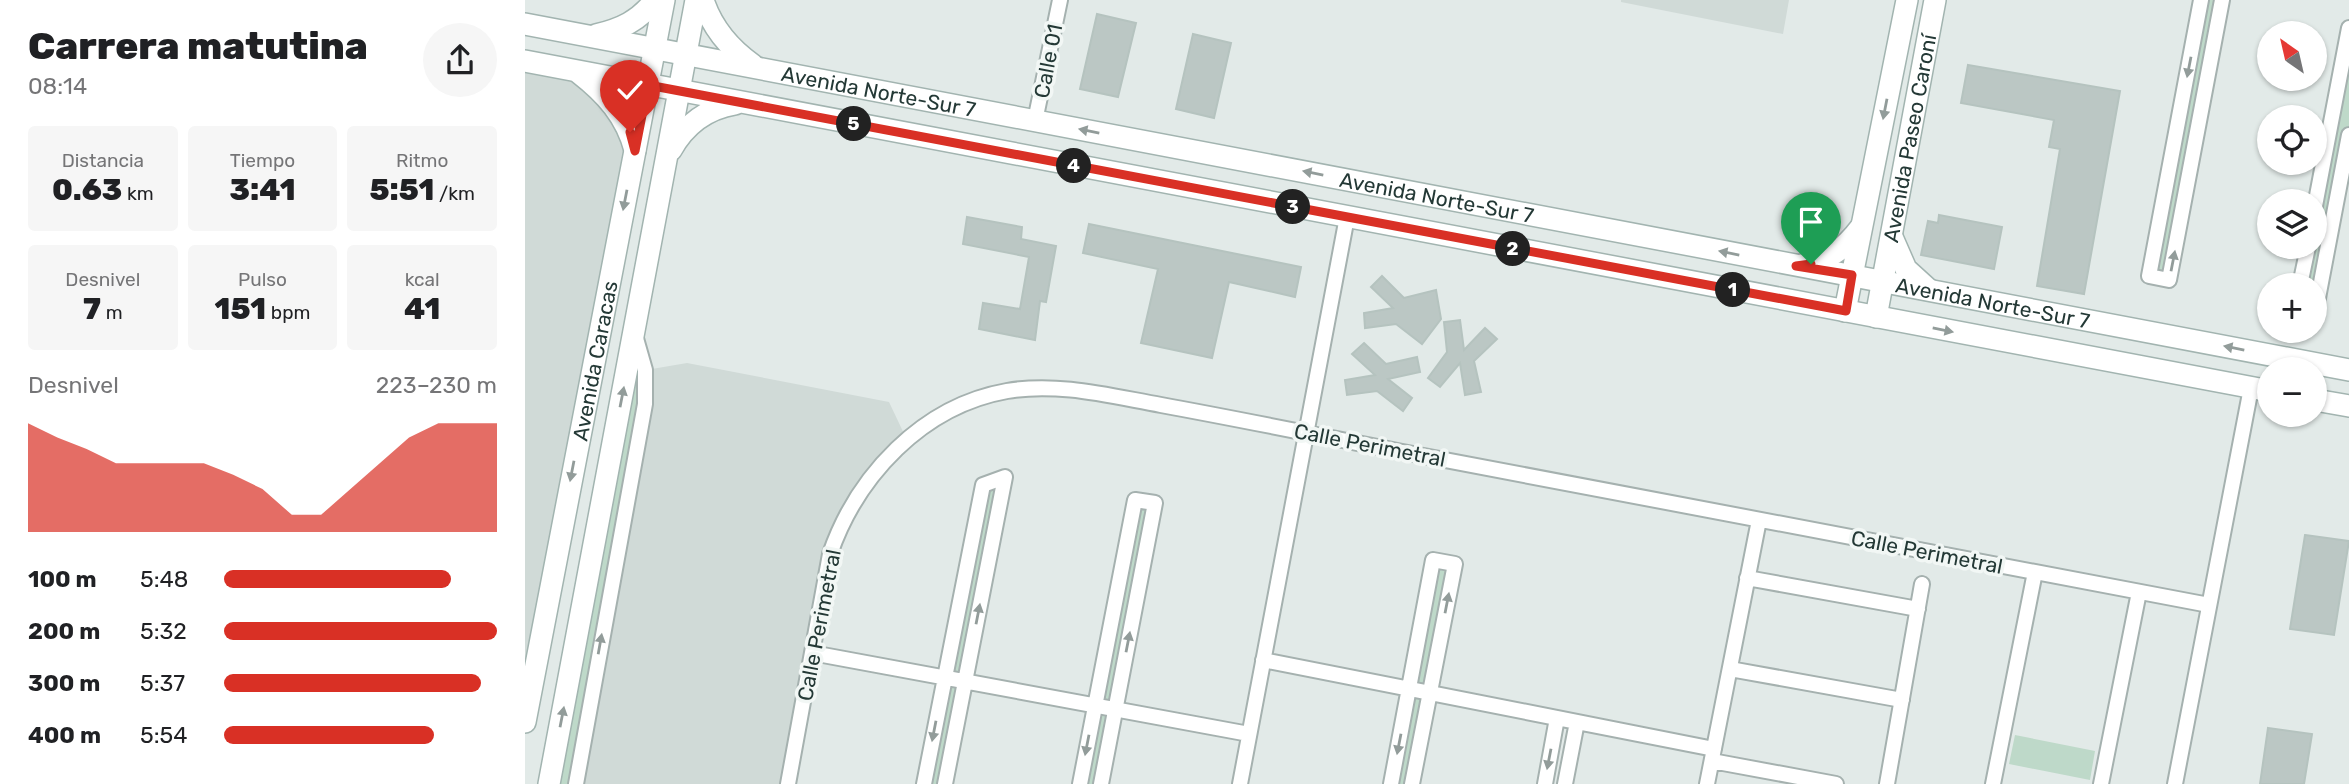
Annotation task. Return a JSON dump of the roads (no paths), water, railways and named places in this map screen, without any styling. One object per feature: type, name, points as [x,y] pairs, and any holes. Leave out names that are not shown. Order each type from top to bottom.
[{"type":"main road","points":[[590,36],[633,22],[656,0]]},
{"type":"main road","name":"Avenida Caracas","points":[[525,722],[664,0]]},
{"type":"main road","name":"Avenida Caracas","points":[[549,784],[696,0]]},
{"type":"main road","points":[[703,0],[709,16],[728,44],[758,68]]},
{"type":"main road","name":"Avenida Paseo Caroní","points":[[1846,311],[1907,0]]},
{"type":"main road","name":"Avenida Paseo Caroní","points":[[1876,317],[1935,0]]},
{"type":"main road","name":"Avenida Norte-Sur 7","points":[[525,23],[2349,370]]},
{"type":"main road","name":"Avenida Norte-Sur 7","points":[[525,61],[2257,389]]},
{"type":"main road","points":[[577,72],[597,87],[621,117],[630,132],[635,151]]},
{"type":"main road","points":[[666,158],[691,123],[707,112],[743,103]]},
{"type":"main road","points":[[1796,266],[1825,260],[1839,251],[1862,225]]},
{"type":"main road","points":[[1891,235],[1906,270],[1929,290]]},
{"type":"main road","points":[[2327,402],[2349,406]]},
{"type":"street","name":"Calle 01","points":[[1035,121],[1060,0]]},
{"type":"street","points":[[2201,0],[2149,276],[2169,280],[2222,0]]},
{"type":"street","points":[[2318,189],[2349,28]]},
{"type":"street","points":[[2323,273],[2349,135]]},
{"type":"street","points":[[1240,784],[1347,217]]},
{"type":"street","name":"Avenida Caracas","points":[[576,784],[645,404],[645,370],[634,331]]},
{"type":"street","name":"Calle Perimetral","points":[[788,784],[830,554],[855,500],[896,449],[942,415],[965,404],[1006,391],[1056,388],[1085,391],[2209,605]]},
{"type":"street","points":[[2175,784],[2209,605],[2257,407]]},
{"type":"street","points":[[924,784],[983,485],[1005,477],[945,784]]},
{"type":"street","points":[[1080,784],[1135,500],[1154,503],[1101,784]]},
{"type":"street","points":[[1707,784],[1759,520]]},
{"type":"street","points":[[1391,784],[1433,560],[1455,564],[1412,784]]},
{"type":"street","points":[[1993,784],[2035,572]]},
{"type":"street","points":[[1747,578],[1917,609]]},
{"type":"street","points":[[1887,784],[1922,584]]},
{"type":"street","points":[[2101,784],[2139,592]]},
{"type":"street","points":[[812,653],[1249,734]]},
{"type":"street","points":[[1263,660],[1577,722],[1836,784]]},
{"type":"street","points":[[1730,669],[1902,699]]},
{"type":"street","points":[[1545,784],[1557,718]]},
{"type":"street","points":[[1565,784],[1577,722]]}]
